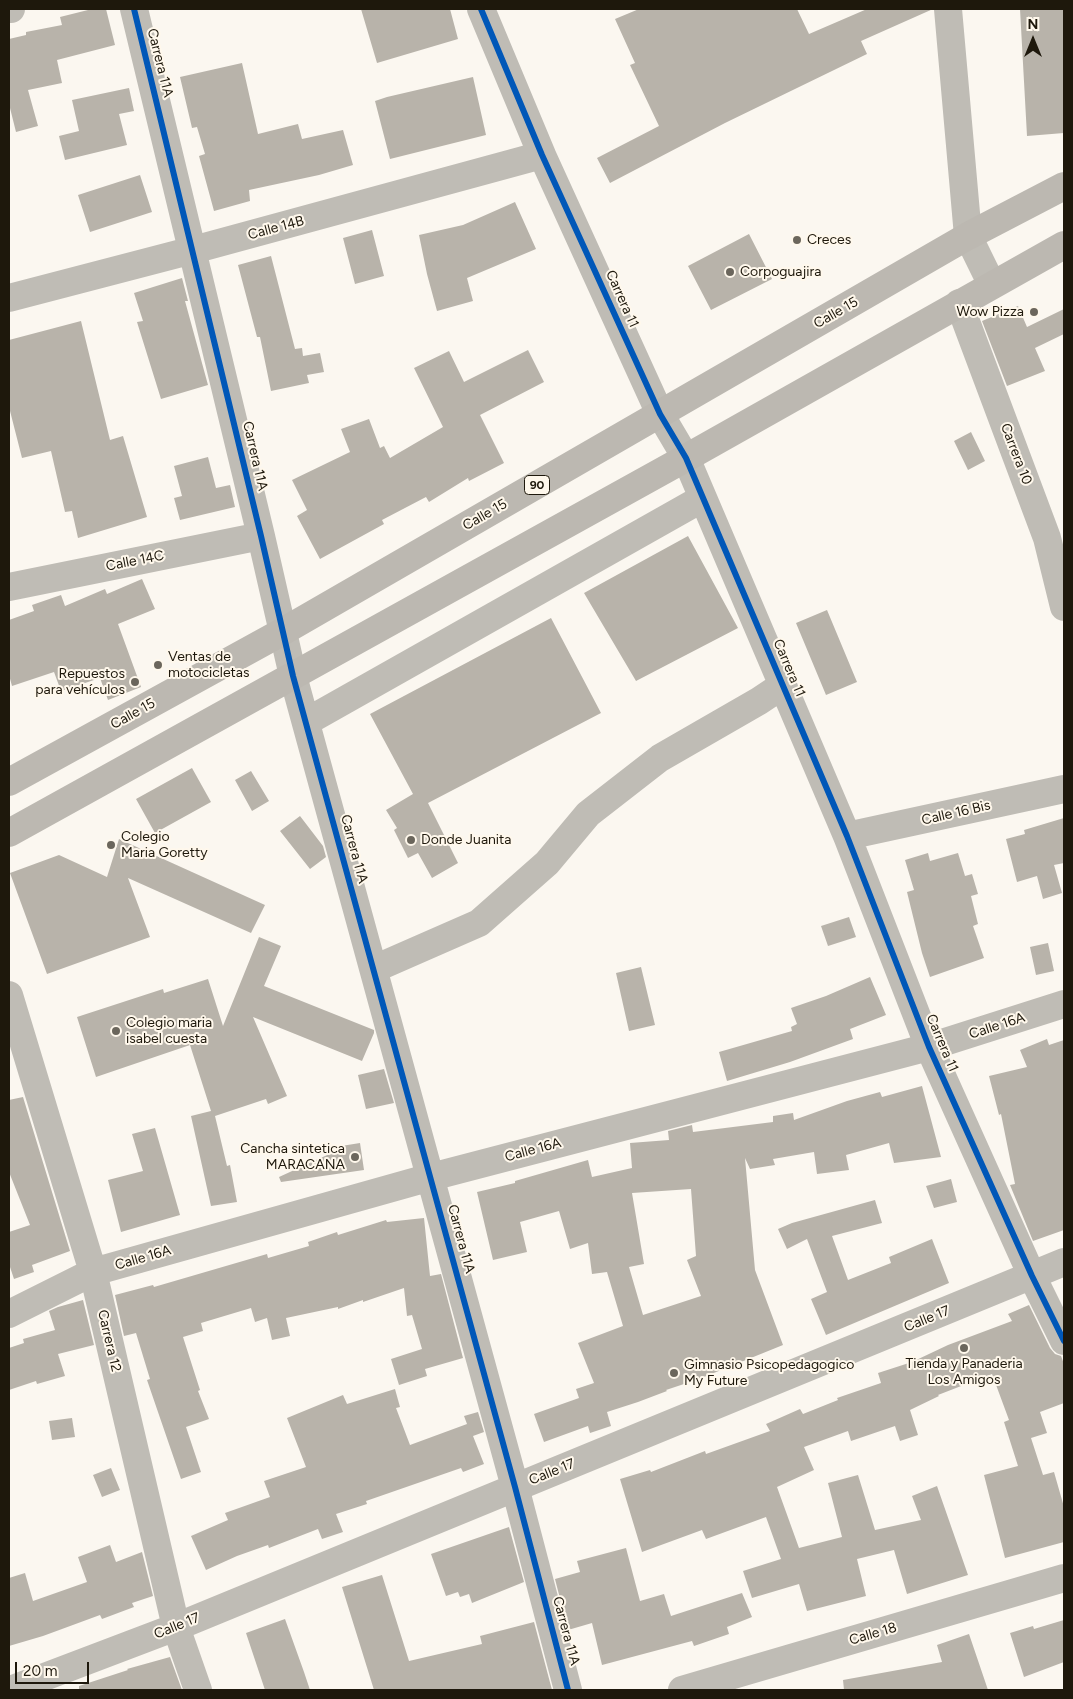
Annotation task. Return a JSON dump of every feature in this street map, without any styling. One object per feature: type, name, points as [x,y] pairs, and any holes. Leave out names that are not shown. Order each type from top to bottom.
[{"type":"highway","name":"Calle 15","points":[[9,782],[282,632],[968,236],[1064,186]]},
{"type":"highway","points":[[9,833],[686,458],[1064,245]]},
{"type":"street","name":"Carrera 11A","points":[[134,9],[193,250],[293,676],[431,1177],[568,1690]]},
{"type":"street","name":"Carrera 11","points":[[481,9],[542,155],[660,414],[686,458],[847,836],[929,1047],[1032,1276],[1064,1341]]},
{"type":"street","points":[[948,9],[968,236],[992,285]]},
{"type":"street","name":"Calle 14B","points":[[9,298],[542,155]]},
{"type":"street","name":"Carrera 10","points":[[959,303],[1056,534],[1064,606]]},
{"type":"street","points":[[306,722],[703,498]]},
{"type":"street","name":"Calle 14C","points":[[9,587],[261,536]]},
{"type":"street","points":[[374,969],[479,923],[547,863],[588,814],[660,758],[759,701],[783,684]]},
{"type":"street","name":"Calle 16 Bis","points":[[847,836],[1064,789]]},
{"type":"street","name":"Carrera 12","points":[[9,995],[93,1272],[176,1627],[198,1690]]},
{"type":"street","name":"Calle 16A","points":[[9,1314],[93,1272],[431,1177],[929,1047],[1064,1004]]},
{"type":"street","name":"Calle 17","points":[[10,1690],[176,1627],[1064,1262]]},
{"type":"street","name":"Calle 18","points":[[682,1690],[1064,1578]]},
{"type":"building","points":[[92,9],[106,9],[115,45],[57,60],[62,83],[28,90],[38,126],[16,132],[9,104],[9,39],[26,35],[26,32],[62,25],[60,17]]},
{"type":"building","points":[[361,9],[450,9],[458,39],[377,63]]},
{"type":"building","points":[[639,9],[797,9],[809,34],[867,9],[933,9],[861,41],[867,54],[725,123],[610,183],[597,158],[659,126],[630,65],[635,63],[615,19]]},
{"type":"building","points":[[1020,9],[1064,9],[1064,133],[1027,136]]},
{"type":"building","points":[[242,63],[258,134],[298,124],[302,139],[343,130],[353,165],[319,175],[249,190],[250,201],[214,211],[199,156],[205,154],[197,127],[192,128],[180,77]]},
{"type":"building","points":[[473,77],[486,135],[390,159],[375,101]]},
{"type":"building","points":[[129,88],[134,111],[119,114],[127,145],[65,160],[59,136],[79,131],[72,100]]},
{"type":"building","points":[[140,175],[152,212],[90,232],[78,195]]},
{"type":"building","points":[[515,202],[536,249],[467,278],[473,301],[437,311],[419,235],[463,225]]},
{"type":"building","points":[[372,230],[384,276],[355,284],[343,238]]},
{"type":"building","name":"Corpoguajira","points":[[749,234],[772,279],[711,310],[688,266]]},
{"type":"building","points":[[271,256],[295,349],[302,348],[303,356],[320,353],[324,372],[307,375],[309,383],[271,391],[260,337],[257,337],[238,265]]},
{"type":"building","points":[[182,278],[188,301],[185,301],[208,385],[161,399],[137,322],[143,321],[134,293]]},
{"type":"building","points":[[1018,306],[1027,327],[1064,309],[1064,334],[1035,348],[1045,371],[1007,386],[982,321]]},
{"type":"building","points":[[81,321],[110,440],[123,436],[147,517],[78,538],[72,511],[65,512],[51,451],[22,458],[9,407],[9,340]]},
{"type":"building","points":[[528,350],[544,382],[480,415],[504,463],[469,481],[468,478],[429,502],[426,497],[382,520],[384,524],[320,559],[297,516],[307,510],[292,480],[350,452],[341,429],[369,419],[380,448],[384,446],[390,458],[443,427],[414,368],[449,351],[464,382]]},
{"type":"building","points":[[971,432],[985,461],[968,470],[954,441]]},
{"type":"building","points":[[208,457],[216,488],[230,485],[235,507],[180,520],[174,498],[182,496],[174,466]]},
{"type":"building","points":[[688,536],[738,628],[636,681],[584,593]]},
{"type":"building","points":[[142,579],[155,609],[118,624],[141,687],[108,700],[100,678],[61,691],[54,672],[12,686],[9,675],[9,620],[34,611],[32,605],[61,595],[65,606],[105,589],[107,594]]},
{"type":"building","points":[[827,610],[857,682],[826,695],[796,623]]},
{"type":"building","points":[[551,618],[601,713],[428,803],[458,863],[432,878],[418,853],[408,858],[394,830],[397,828],[386,810],[413,794],[370,714]]},
{"type":"building","points":[[192,768],[211,802],[155,833],[136,799]]},
{"type":"building","points":[[251,771],[269,801],[252,811],[235,780]]},
{"type":"building","points":[[300,816],[323,846],[326,857],[310,869],[280,831]]},
{"type":"building","points":[[1064,818],[1064,863],[1054,865],[1062,893],[1043,899],[1037,876],[1017,882],[1006,839],[1025,834],[1024,830]]},
{"type":"building","points":[[119,839],[265,905],[251,933],[128,878],[150,937],[47,974],[10,873],[59,855],[107,877]]},
{"type":"building","points":[[928,853],[930,861],[958,853],[965,876],[972,874],[978,894],[971,896],[978,924],[973,926],[984,958],[930,977],[907,892],[914,890],[905,860]]},
{"type":"building","points":[[849,917],[856,937],[828,946],[821,926]]},
{"type":"building","points":[[259,937],[281,946],[264,986],[374,1030],[374,1033],[362,1061],[253,1017],[287,1096],[268,1104],[266,1099],[215,1116],[227,1166],[230,1165],[237,1202],[211,1206],[191,1116],[211,1111],[190,1045],[96,1077],[77,1017],[163,989],[164,993],[208,979],[223,1026]]},
{"type":"building","points":[[1048,943],[1054,971],[1036,975],[1030,947]]},
{"type":"building","points":[[641,967],[655,1025],[629,1031],[616,973]]},
{"type":"building","points":[[870,977],[886,1015],[850,1029],[853,1039],[790,1062],[727,1081],[719,1052],[792,1031],[791,1027],[797,1024],[791,1008],[826,996]]},
{"type":"building","points":[[1047,1039],[1049,1045],[1064,1040],[1064,1230],[1033,1241],[1010,1185],[1015,1184],[1001,1114],[999,1115],[989,1076],[1027,1067],[1020,1050]]},
{"type":"building","points":[[384,1069],[394,1103],[366,1109],[358,1075]]},
{"type":"building","points":[[922,1086],[941,1157],[894,1163],[889,1143],[846,1155],[849,1170],[817,1174],[814,1152],[773,1159],[775,1165],[750,1169],[745,1158],[755,1270],[783,1345],[699,1379],[607,1412],[611,1426],[590,1433],[588,1426],[544,1442],[534,1414],[579,1398],[576,1389],[594,1383],[578,1343],[623,1326],[607,1272],[592,1274],[588,1243],[570,1249],[559,1211],[520,1222],[527,1252],[493,1260],[477,1192],[515,1183],[515,1181],[588,1160],[592,1177],[632,1168],[630,1143],[669,1140],[668,1131],[692,1125],[693,1132],[773,1122],[773,1116],[793,1113],[794,1120],[847,1101],[880,1092],[882,1097]],"holes":[[[691,1189],[696,1256],[687,1260],[701,1296],[643,1315],[629,1267],[644,1264],[632,1193]]]},
{"type":"building","points":[[23,1097],[70,1251],[32,1265],[34,1272],[14,1279],[9,1264],[9,1232],[30,1225],[9,1172],[9,1100]]},
{"type":"building","points":[[155,1128],[180,1215],[121,1232],[108,1180],[143,1171],[132,1134]]},
{"type":"building","points":[[360,1143],[364,1170],[281,1182],[279,1177],[336,1151],[335,1147]]},
{"type":"building","points":[[951,1179],[957,1202],[934,1208],[926,1186]]},
{"type":"building","points":[[875,1200],[882,1223],[832,1236],[848,1280],[891,1263],[889,1257],[932,1239],[949,1283],[826,1335],[811,1299],[827,1292],[807,1239],[787,1249],[778,1229],[792,1223]]},
{"type":"building","points":[[424,1218],[430,1276],[441,1274],[463,1358],[425,1369],[427,1376],[399,1385],[391,1359],[422,1349],[412,1315],[407,1316],[404,1288],[338,1309],[338,1307],[286,1318],[290,1336],[272,1340],[267,1318],[255,1322],[251,1308],[201,1323],[203,1331],[183,1337],[200,1390],[198,1391],[209,1419],[186,1427],[201,1472],[181,1479],[147,1380],[150,1379],[136,1333],[124,1336],[115,1295],[153,1285],[154,1287],[267,1254],[268,1258],[309,1246],[308,1242],[337,1232],[338,1235],[386,1220],[387,1222]]},
{"type":"building","points":[[83,1300],[94,1345],[58,1354],[65,1376],[37,1384],[36,1381],[9,1390],[9,1348],[24,1343],[23,1339],[55,1330],[49,1311]]},
{"type":"building","points":[[1029,1305],[1050,1348],[1055,1354],[1061,1356],[1064,1364],[1064,1403],[1040,1412],[1047,1433],[1031,1438],[1043,1475],[1054,1472],[1064,1507],[1064,1542],[1005,1558],[984,1475],[1018,1466],[1004,1422],[1009,1420],[992,1374],[938,1395],[910,1410],[918,1435],[900,1441],[895,1426],[851,1441],[848,1431],[804,1447],[814,1470],[777,1487],[799,1548],[842,1537],[828,1483],[858,1475],[875,1530],[921,1520],[912,1496],[937,1486],[968,1575],[907,1594],[894,1550],[857,1559],[866,1596],[807,1611],[799,1584],[752,1598],[743,1571],[781,1559],[766,1517],[706,1539],[702,1530],[642,1552],[620,1479],[650,1470],[651,1472],[705,1451],[706,1454],[770,1431],[766,1424],[800,1409],[803,1414],[838,1400],[837,1398],[881,1383],[878,1373],[912,1362],[948,1345],[1012,1321],[1008,1314]]},
{"type":"building","points":[[395,1389],[400,1407],[396,1408],[410,1445],[467,1424],[464,1416],[478,1412],[484,1432],[473,1436],[484,1464],[463,1472],[461,1468],[366,1501],[367,1504],[336,1514],[343,1532],[322,1539],[318,1529],[269,1548],[268,1545],[237,1556],[206,1570],[191,1536],[228,1520],[225,1513],[270,1497],[264,1481],[306,1467],[287,1418],[343,1395],[347,1404]]},
{"type":"building","points":[[72,1418],[75,1437],[52,1440],[49,1421]]},
{"type":"building","points":[[111,1468],[120,1490],[102,1497],[93,1475]]},
{"type":"building","points":[[509,1527],[524,1582],[472,1603],[469,1594],[460,1597],[458,1592],[446,1596],[431,1554]]},
{"type":"building","points":[[110,1545],[116,1562],[142,1552],[153,1596],[132,1603],[134,1607],[102,1619],[100,1615],[9,1646],[9,1578],[25,1573],[33,1601],[87,1582],[78,1557]]},
{"type":"building","points":[[626,1548],[640,1601],[664,1594],[671,1616],[742,1593],[752,1617],[727,1627],[729,1634],[694,1646],[692,1641],[602,1665],[592,1623],[568,1630],[555,1579],[580,1572],[577,1561]]},
{"type":"building","points":[[382,1575],[409,1661],[482,1644],[480,1636],[534,1622],[552,1690],[374,1690],[342,1587]]},
{"type":"building","points":[[285,1619],[310,1690],[265,1690],[246,1633]]},
{"type":"building","points":[[1064,1620],[1064,1662],[1024,1677],[1010,1633],[1033,1626],[1034,1629]]},
{"type":"building","points":[[969,1634],[988,1690],[844,1690],[843,1680],[942,1662],[937,1645]]},
{"type":"building","points":[[170,1657],[182,1690],[79,1690],[79,1686],[127,1669]]},
{"type":"cycle path","points":[[134,9],[293,676],[515,1487],[568,1690]]},
{"type":"cycle path","points":[[481,9],[542,155],[660,414],[686,458],[847,836],[929,1047],[1032,1276],[1064,1341]]},
{"type":"place","name":"Creces","points":[[797,240]]},
{"type":"place","name":"Corpoguajira","points":[[730,272]]},
{"type":"place","name":"Wow Pizza","points":[[1034,312]]},
{"type":"place","name":"Ventas de motocicletas","points":[[158,665]]},
{"type":"place","name":"Repuestos para vehículos","points":[[135,682]]},
{"type":"place","name":"Donde Juanita","points":[[411,840]]},
{"type":"place","name":"Colegio Maria Goretty","points":[[111,845]]},
{"type":"place","name":"Colegio maria isabel cuesta","points":[[116,1031]]},
{"type":"place","name":"Cancha sintetica MARACANA","points":[[355,1157]]},
{"type":"place","name":"Tienda y Panaderia Los Amigos","points":[[964,1348]]},
{"type":"place","name":"Gimnasio Psicopedagogico My Future","points":[[674,1373]]}]
